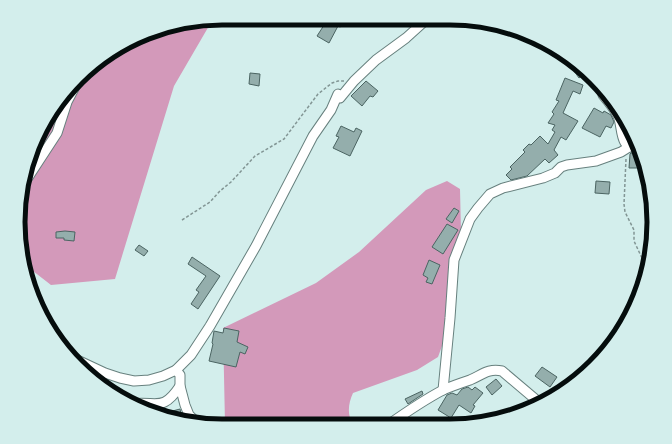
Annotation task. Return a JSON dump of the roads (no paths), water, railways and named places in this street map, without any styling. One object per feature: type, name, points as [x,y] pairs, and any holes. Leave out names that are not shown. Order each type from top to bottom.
[{"type":"street","points":[[86,364],[120,378],[134,381],[149,380],[176,370],[191,355],[210,326],[283,197],[313,136],[331,110],[338,94],[340,98],[354,81],[383,53],[406,38],[420,25]]},
{"type":"street","points":[[32,172],[57,134],[69,98]]},
{"type":"street","points":[[443,390],[454,260],[470,219],[490,194],[503,188],[543,178],[555,173],[561,167],[596,161],[631,147],[625,143],[619,121]]},
{"type":"street","points":[[396,419],[443,390],[470,380],[489,370],[495,369],[502,371],[536,400]]},
{"type":"street","points":[[176,370],[180,375],[180,386],[190,416]]},
{"type":"street","points":[[147,404],[157,404],[167,401],[173,396],[180,386]]}]
